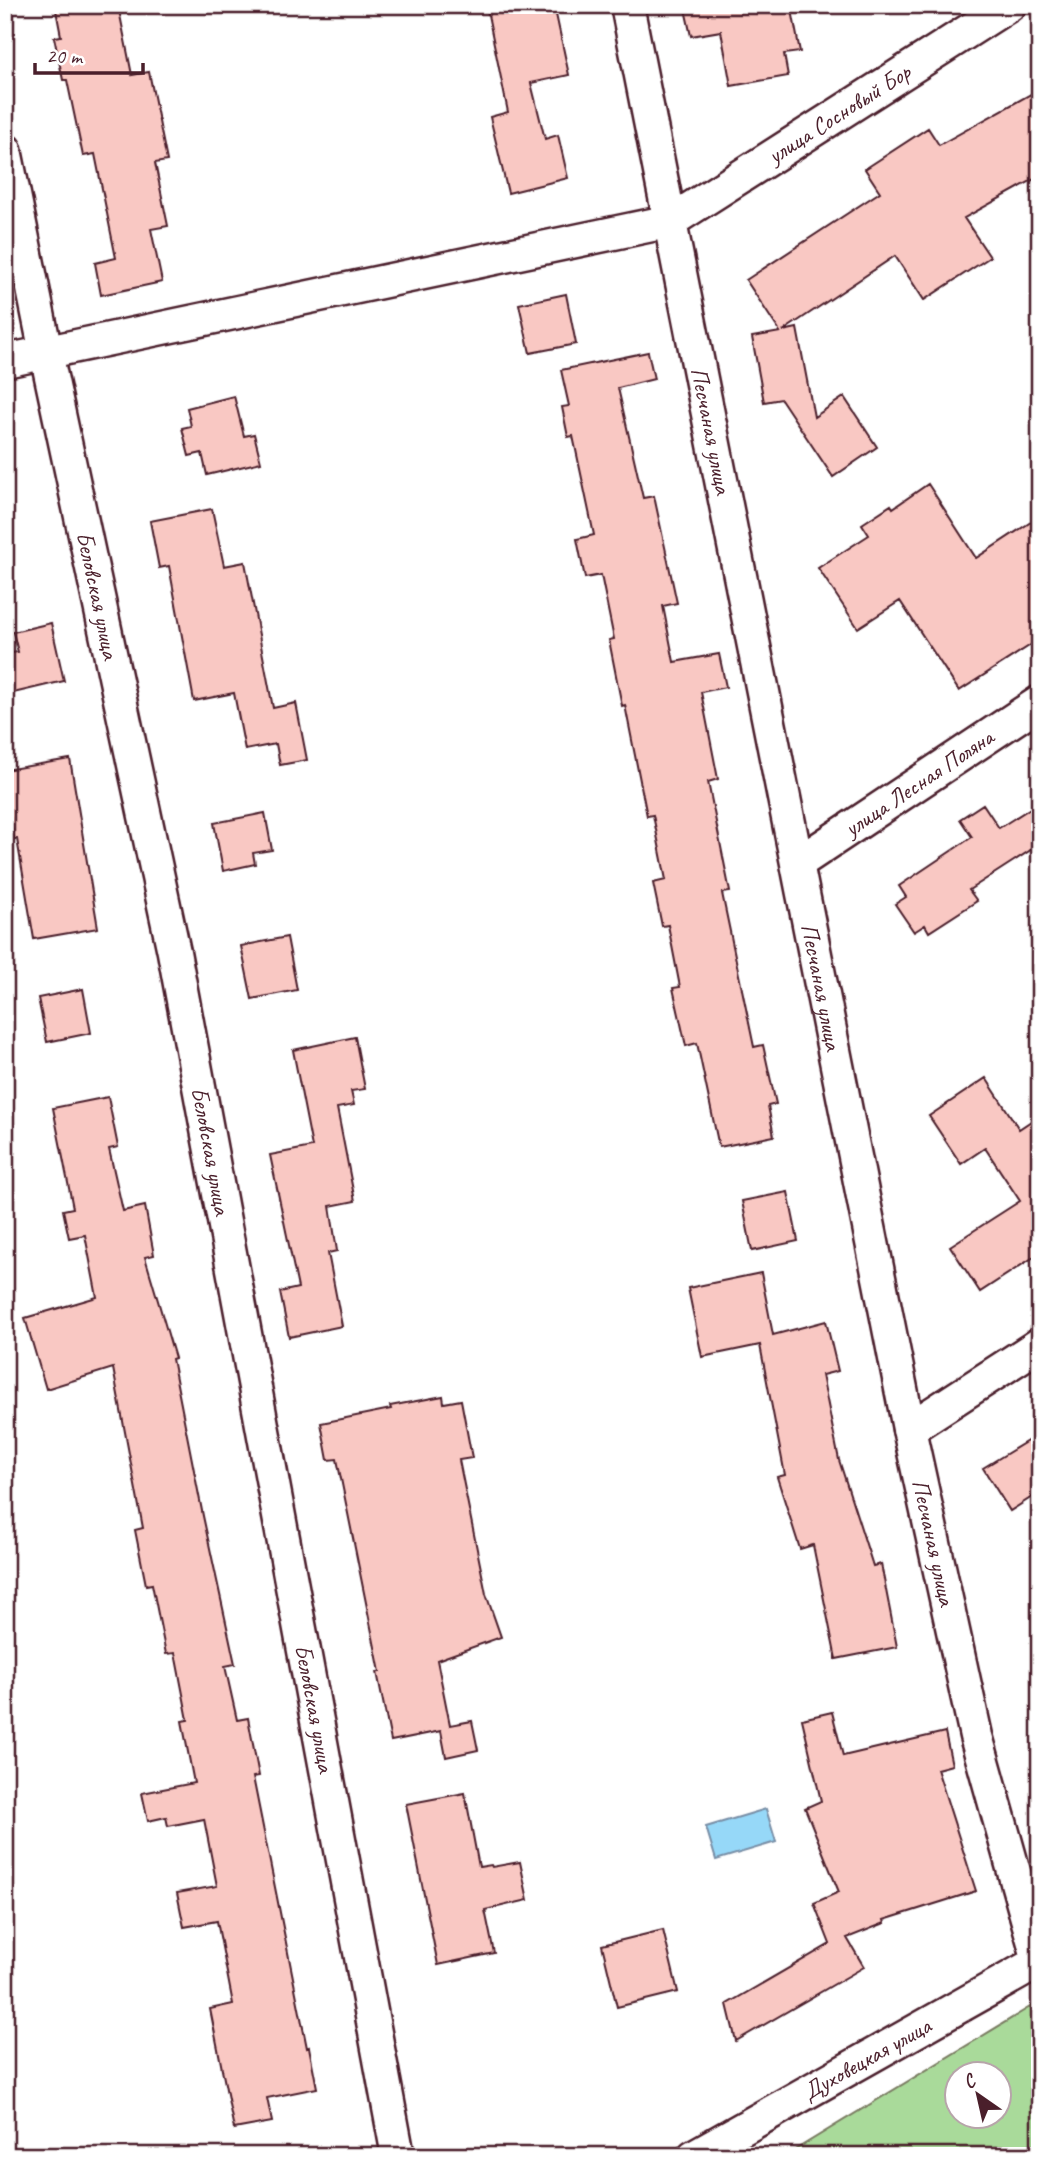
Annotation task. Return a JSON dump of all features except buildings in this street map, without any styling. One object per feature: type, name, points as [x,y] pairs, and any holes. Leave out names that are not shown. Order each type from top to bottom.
[{"type":"street","name":"Песчаная улица","points":[[627,5],[909,1429],[976,1735],[1039,1961]]},
{"type":"street","name":"улица Сосновый Бор","points":[[671,221],[1009,5]]},
{"type":"street","name":"Беловская улица","points":[[5,150],[174,952],[398,2156]]},
{"type":"street","points":[[5,360],[671,221]]},
{"type":"street","name":"улица Лесная Поляна","points":[[798,863],[1040,702]]},
{"type":"street","points":[[909,1429],[1040,1344]]},
{"type":"street","name":"Духовецкая улица","points":[[694,2156],[1039,1961]]},
{"type":"green space","points":[[1040,2001],[1040,2156],[785,2156]]},
{"type":"water","points":[[766,1809],[776,1842],[716,1860],[706,1827]]}]
